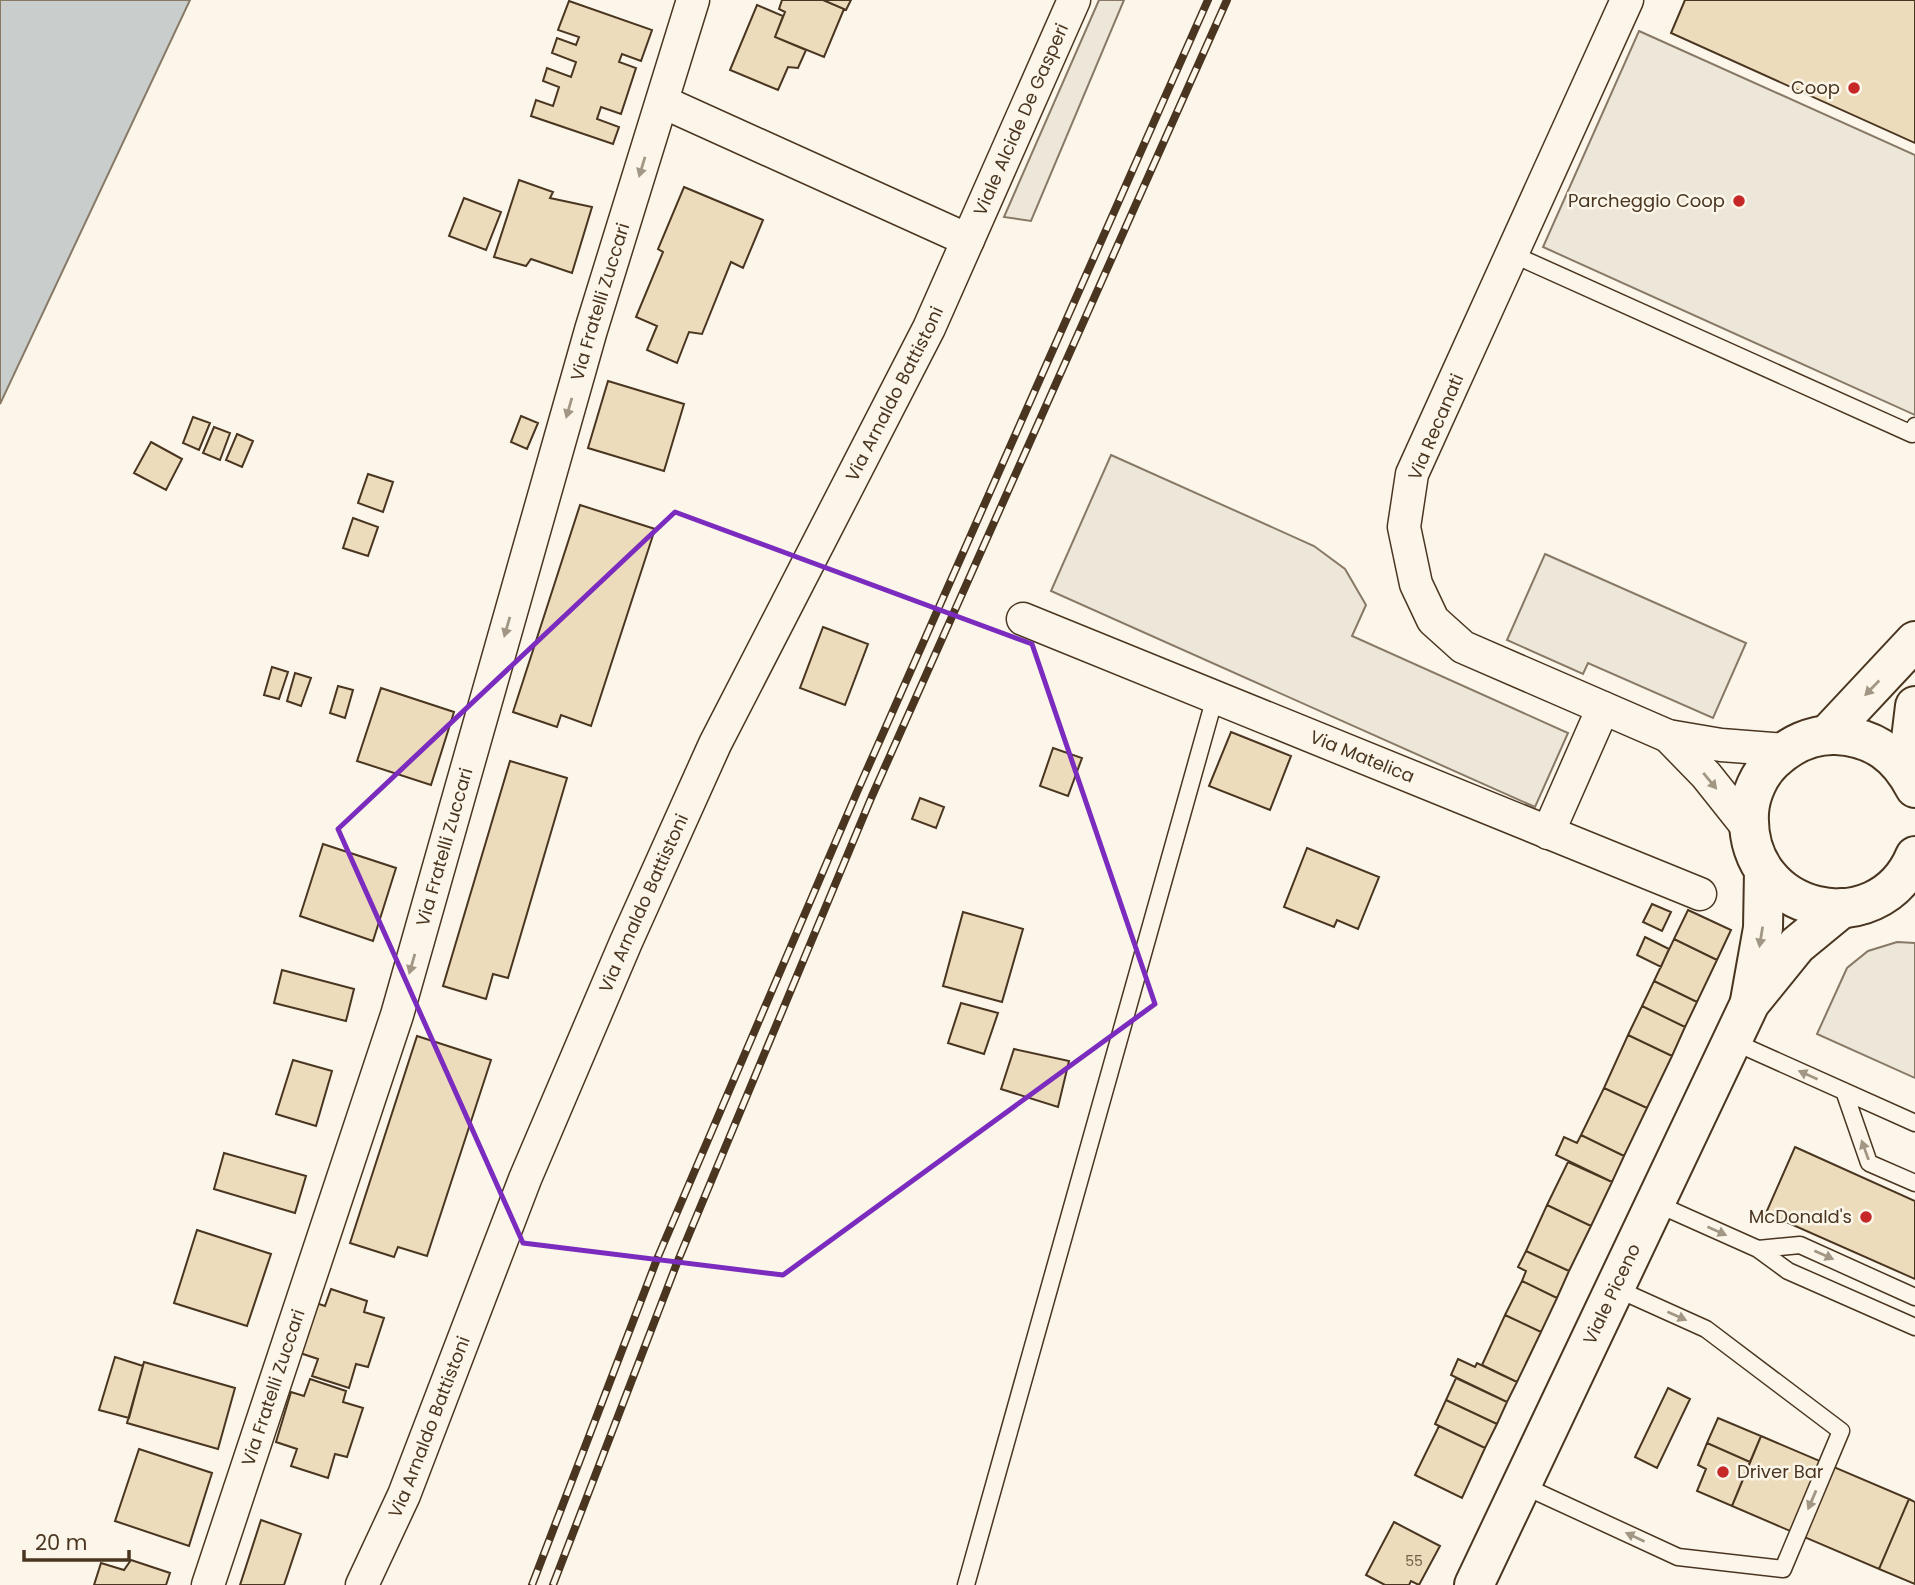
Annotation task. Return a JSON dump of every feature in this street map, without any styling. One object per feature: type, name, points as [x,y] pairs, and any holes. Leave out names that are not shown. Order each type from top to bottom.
[{"type":"main road","name":"Viale Piceno","points":[[1828,734],[1915,641]]},
{"type":"main road","name":"Viale Piceno","points":[[1911,780],[1915,706]]},
{"type":"main road","name":"Viale Piceno","points":[[1911,780],[1892,755],[1872,743],[1851,736],[1828,734],[1806,740],[1786,750],[1769,765],[1757,784],[1750,806],[1749,829],[1754,851],[1764,871],[1779,888],[1798,900],[1819,907],[1842,908],[1900,895],[1901,878],[1915,856]]},
{"type":"main road","name":"Viale Piceno","points":[[1750,1003],[1763,928],[1764,871]]},
{"type":"main road","name":"Viale Piceno","points":[[1474,1585],[1750,1003],[1797,945],[1842,908]]},
{"type":"street","name":"Via Fratelli Zuccari","points":[[208,1585],[397,1015],[591,330],[693,0]]},
{"type":"street","name":"Viale Alcide De Gasperi","points":[[968,240],[1074,0]]},
{"type":"street","name":"Via Recanati","points":[[1628,0],[1412,474],[1404,527],[1416,584],[1433,620],[1463,647],[1668,736],[1721,745],[1786,750]]},
{"type":"street","points":[[663,102],[968,240]]},
{"type":"street","name":"Via Arnaldo Battistoni","points":[[362,1585],[404,1495],[525,1179],[625,942],[715,744],[929,328],[968,240]]},
{"type":"street","name":"Via Matelica","points":[[1023,619],[1700,894]]},
{"type":"street","points":[[1548,833],[1603,708]]},
{"type":"street","name":"Via Recanati","points":[[1668,736],[1706,775],[1749,829]]},
{"type":"lane","points":[[1512,254],[1912,434],[1915,426]]},
{"type":"lane","points":[[965,1585],[1214,698]]},
{"type":"lane","points":[[1731,1041],[1915,1123]]},
{"type":"lane","points":[[1844,1091],[1870,1163],[1915,1183]]},
{"type":"lane","points":[[1655,1203],[1758,1249],[1788,1271],[1915,1328]]},
{"type":"lane","points":[[1758,1249],[1800,1245],[1915,1297]]},
{"type":"lane","points":[[1521,1485],[1678,1557],[1783,1569],[1841,1431],[1706,1329],[1615,1288]]},
{"type":"highlighted area","points":[[675,512],[1032,644],[1155,1004],[783,1275],[523,1243],[338,829]]},
{"type":"shaded area","points":[[0,0],[190,0],[0,404]]},
{"type":"shaded area","points":[[1099,0],[1124,0],[1031,221],[1004,217]]},
{"type":"shaded area","name":"Parcheggio Coop","points":[[1639,31],[1915,155],[1915,415],[1543,247]]},
{"type":"shaded area","points":[[1111,455],[1314,546],[1345,569],[1366,605],[1352,636],[1568,733],[1535,807],[1051,591]]},
{"type":"shaded area","points":[[1545,554],[1746,643],[1713,718],[1588,663],[1583,674],[1507,640]]},
{"type":"shaded area","points":[[1897,942],[1915,943],[1915,1078],[1817,1034],[1847,968],[1868,951]]},
{"type":"building","points":[[782,0],[823,0],[844,9],[824,57],[775,37],[785,12],[779,9]]},
{"type":"building","points":[[823,0],[851,0],[846,10]]},
{"type":"building","name":"Coop","points":[[1685,0],[1915,0],[1915,143],[1671,33]]},
{"type":"building","points":[[569,1],[652,30],[641,61],[622,54],[619,62],[636,68],[621,114],[601,107],[597,119],[619,127],[613,144],[531,116],[536,100],[553,106],[559,87],[543,81],[547,68],[571,77],[576,62],[552,53],[557,38],[576,45],[579,37],[558,30]]},
{"type":"building","points":[[757,5],[783,16],[775,37],[806,50],[798,68],[788,67],[778,90],[730,70]]},
{"type":"building","points":[[519,180],[553,192],[550,198],[592,207],[572,273],[531,259],[526,266],[494,257]]},
{"type":"building","points":[[684,187],[763,220],[743,268],[731,262],[702,334],[689,332],[677,363],[647,350],[657,326],[636,317],[663,252],[658,249]]},
{"type":"building","points":[[464,198],[501,212],[486,250],[449,236]]},
{"type":"building","points":[[608,381],[684,404],[664,471],[588,448]]},
{"type":"building","points":[[521,416],[538,423],[527,449],[511,442]]},
{"type":"building","points":[[193,417],[210,423],[199,450],[183,443]]},
{"type":"building","points":[[214,427],[230,433],[220,460],[203,453]]},
{"type":"building","points":[[237,434],[253,441],[242,467],[226,460]]},
{"type":"building","points":[[151,442],[182,459],[166,490],[134,473]]},
{"type":"building","points":[[368,474],[393,482],[383,512],[358,503]]},
{"type":"building","points":[[580,505],[655,529],[591,726],[561,715],[557,727],[513,712]]},
{"type":"building","points":[[353,518],[378,527],[368,556],[343,548]]},
{"type":"building","points":[[823,627],[868,644],[845,705],[800,688]]},
{"type":"building","points":[[272,667],[288,672],[279,699],[264,695]]},
{"type":"building","points":[[295,673],[311,678],[301,706],[287,701]]},
{"type":"building","points":[[338,686],[353,690],[345,718],[330,713]]},
{"type":"building","points":[[381,688],[454,712],[431,785],[357,761]]},
{"type":"building","points":[[1231,732],[1291,756],[1270,810],[1209,786]]},
{"type":"building","points":[[1053,748],[1082,758],[1068,796],[1040,786]]},
{"type":"building","points":[[510,761],[567,778],[508,978],[493,974],[486,999],[443,986]]},
{"type":"building","points":[[920,798],[944,807],[936,828],[912,819]]},
{"type":"building","points":[[323,844],[396,868],[373,941],[300,916]]},
{"type":"building","points":[[1307,848],[1379,877],[1358,929],[1337,920],[1334,927],[1284,907]]},
{"type":"building","points":[[1652,904],[1671,912],[1662,931],[1643,922]]},
{"type":"building","points":[[1688,910],[1731,930],[1717,960],[1674,939]]},
{"type":"building","points":[[963,912],[1023,929],[1002,1002],[943,986]]},
{"type":"building","points":[[1645,937],[1669,949],[1661,967],[1637,955]]},
{"type":"building","points":[[1674,939],[1717,960],[1697,1002],[1654,981]]},
{"type":"building","points":[[282,970],[354,989],[346,1021],[274,1003]]},
{"type":"building","points":[[1654,981],[1697,1002],[1685,1027],[1642,1006]]},
{"type":"building","points":[[961,1003],[998,1013],[984,1054],[948,1043]]},
{"type":"building","points":[[1642,1006],[1685,1027],[1672,1056],[1628,1035]]},
{"type":"building","points":[[1628,1035],[1672,1056],[1647,1108],[1604,1088]]},
{"type":"building","points":[[417,1036],[491,1060],[427,1256],[398,1247],[394,1257],[350,1243]]},
{"type":"building","points":[[1014,1049],[1069,1061],[1058,1107],[1001,1089]]},
{"type":"building","points":[[293,1060],[332,1071],[316,1126],[276,1114]]},
{"type":"building","points":[[1604,1088],[1647,1108],[1624,1156],[1581,1135]]},
{"type":"building","points":[[1581,1135],[1624,1156],[1612,1182],[1556,1155],[1564,1137],[1577,1143]]},
{"type":"building","points":[[1795,1147],[1915,1201],[1915,1279],[1766,1213]]},
{"type":"building","points":[[224,1153],[306,1176],[295,1213],[214,1189]]},
{"type":"building","points":[[1568,1162],[1612,1182],[1591,1226],[1547,1205]]},
{"type":"building","points":[[1547,1205],[1591,1226],[1569,1271],[1526,1251]]},
{"type":"building","points":[[197,1230],[271,1254],[247,1326],[174,1303]]},
{"type":"building","points":[[1526,1251],[1569,1271],[1557,1298],[1522,1281],[1526,1271],[1518,1267]]},
{"type":"building","points":[[1522,1281],[1557,1298],[1541,1332],[1505,1315]]},
{"type":"building","points":[[331,1289],[367,1301],[364,1312],[384,1318],[368,1367],[356,1364],[349,1388],[312,1376],[318,1359],[297,1352],[313,1302],[325,1306]]},
{"type":"building","points":[[1505,1315],[1541,1332],[1517,1382],[1482,1365]]},
{"type":"building","points":[[115,1357],[143,1366],[129,1418],[99,1410]]},
{"type":"building","points":[[1458,1359],[1475,1367],[1477,1363],[1517,1382],[1507,1402],[1451,1375]]},
{"type":"building","points":[[144,1362],[235,1388],[218,1449],[127,1423]]},
{"type":"building","points":[[1456,1378],[1507,1402],[1497,1424],[1446,1400]]},
{"type":"building","points":[[310,1379],[346,1391],[343,1402],[363,1408],[347,1457],[335,1454],[328,1478],[291,1466],[297,1449],[276,1442],[291,1392],[304,1396]]},
{"type":"building","points":[[1668,1388],[1690,1399],[1657,1468],[1635,1457]]},
{"type":"building","points":[[1446,1400],[1497,1424],[1485,1448],[1435,1424]]},
{"type":"building","points":[[1718,1418],[1761,1436],[1750,1462],[1707,1443]]},
{"type":"building","points":[[1439,1426],[1485,1448],[1462,1498],[1415,1475]]},
{"type":"building","points":[[1761,1436],[1909,1499],[1879,1569],[1732,1506]]},
{"type":"building","points":[[1707,1443],[1750,1462],[1732,1506],[1697,1491],[1706,1469],[1698,1465]]},
{"type":"building","points":[[139,1449],[212,1473],[189,1546],[115,1521]]},
{"type":"building","points":[[1909,1499],[1915,1502],[1915,1584],[1879,1569]]},
{"type":"building","points":[[261,1520],[301,1534],[284,1585],[240,1585]]},
{"type":"building","points":[[1394,1522],[1440,1546],[1419,1585],[1411,1581],[1409,1585],[1385,1585],[1366,1575]]},
{"type":"building","points":[[131,1560],[170,1573],[166,1585],[94,1585],[101,1563],[124,1570]]},
{"type":"railway","points":[[532,1585],[657,1259],[857,792],[1208,0]]},
{"type":"railway","points":[[553,1585],[677,1263],[872,796],[1227,0]]},
{"type":"place","name":"Coop","points":[[1854,88]]},
{"type":"place","name":"Parcheggio Coop","points":[[1739,201]]},
{"type":"place","name":"McDonald's","points":[[1866,1217]]},
{"type":"place","name":"Driver Bar","points":[[1723,1472]]}]
